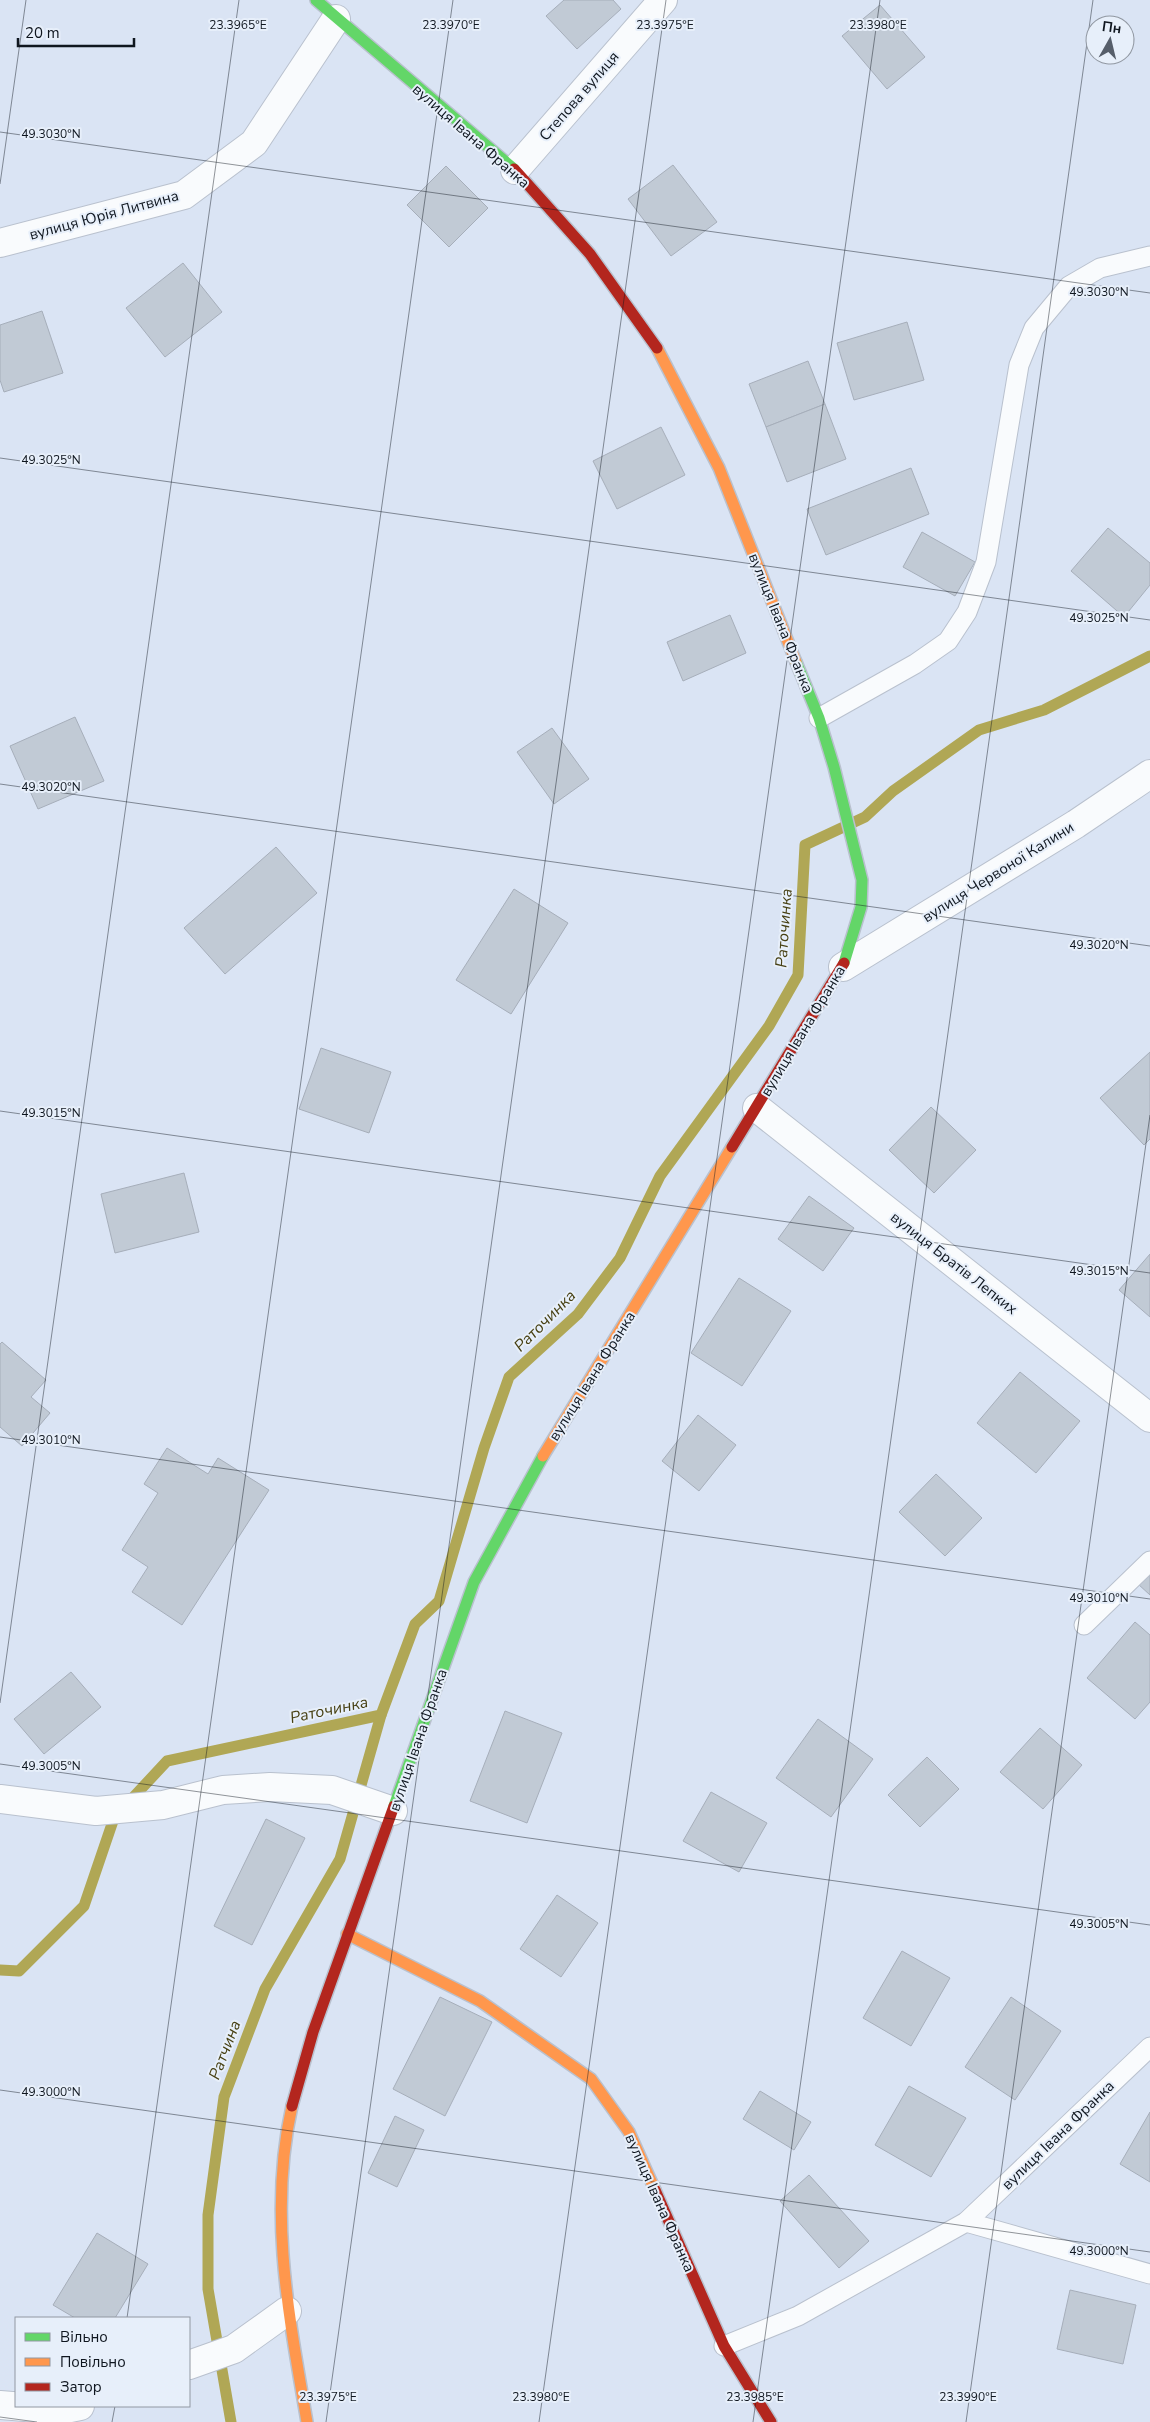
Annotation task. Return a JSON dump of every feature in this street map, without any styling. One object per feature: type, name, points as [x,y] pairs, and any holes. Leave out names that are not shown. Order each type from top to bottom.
[{"type":"main road","name":"вулиця Івана Франка","points":[[307,2422],[287,2311],[279,2230],[281,2175],[291,2111],[313,2032],[348,1934],[382,1807],[474,1582],[529,1479],[843,967],[861,907],[862,880],[855,845],[819,718],[719,468],[655,345],[590,254],[515,170],[316,0]]},
{"type":"main road","name":"вулиця Івана Франка","points":[[348,1934],[480,2001],[591,2079],[629,2132],[724,2346],[771,2422]]},
{"type":"street","name":"Степова вулиця","points":[[515,170],[663,0]]},
{"type":"street","name":"вулиця Юрія Литвина","points":[[0,243],[184,195],[254,143],[336,19]]},
{"type":"street","name":"вулиця Червоної Калини","points":[[843,967],[1076,824],[1150,774]]},
{"type":"street","name":"вулиця Братів Лепких","points":[[757,1108],[1150,1418]]},
{"type":"street","points":[[0,1799],[96,1811],[163,1805],[223,1790],[270,1787],[332,1790],[382,1807]]},
{"type":"street","points":[[194,2363],[234,2349],[287,2311]]},
{"type":"street","points":[[0,2405],[15,2406]]},
{"type":"street","points":[[24,2407],[61,2410],[75,2407]]},
{"type":"lane","points":[[819,718],[914,664],[948,641],[967,612],[986,562],[1019,365],[1034,328],[1069,286],[1100,268],[1150,256]]},
{"type":"lane","points":[[1084,1625],[1150,1561]]},
{"type":"lane","name":"вулиця Івана Франка","points":[[724,2346],[798,2316],[966,2222],[1150,2047]]},
{"type":"lane","points":[[966,2222],[1150,2274]]},
{"type":"building","points":[[564,0],[613,0],[621,9],[577,49],[546,16]]},
{"type":"building","points":[[880,5],[925,57],[887,89],[842,36]]},
{"type":"building","points":[[673,165],[717,222],[671,256],[628,199]]},
{"type":"building","points":[[446,166],[488,208],[449,247],[407,205]]},
{"type":"building","points":[[183,263],[222,312],[165,357],[126,308]]},
{"type":"building","points":[[42,311],[63,373],[4,392],[0,380],[0,325]]},
{"type":"building","points":[[907,322],[924,380],[854,400],[837,343]]},
{"type":"building","points":[[808,361],[825,404],[766,427],[749,384]]},
{"type":"building","points":[[825,404],[846,459],[787,482],[766,427]]},
{"type":"building","points":[[661,427],[685,475],[617,509],[593,461]]},
{"type":"building","points":[[911,468],[929,514],[826,555],[807,509]]},
{"type":"building","points":[[1108,528],[1150,563],[1150,585],[1124,617],[1071,571]]},
{"type":"building","points":[[922,532],[975,562],[955,596],[903,567]]},
{"type":"building","points":[[730,615],[746,653],[683,681],[667,642]]},
{"type":"building","points":[[75,717],[104,781],[38,809],[10,746]]},
{"type":"building","points":[[552,728],[589,779],[554,804],[517,752]]},
{"type":"building","points":[[276,847],[317,893],[225,974],[184,928]]},
{"type":"building","points":[[514,889],[568,923],[511,1014],[456,980]]},
{"type":"building","points":[[321,1048],[391,1072],[369,1133],[299,1109]]},
{"type":"building","points":[[1150,1052],[1150,1139],[1144,1145],[1100,1098]]},
{"type":"building","points":[[931,1107],[976,1150],[934,1193],[889,1150]]},
{"type":"building","points":[[184,1173],[199,1232],[115,1253],[101,1194]]},
{"type":"building","points":[[809,1196],[854,1228],[823,1271],[778,1239]]},
{"type":"building","points":[[1150,1254],[1150,1317],[1119,1290]]},
{"type":"building","points":[[739,1278],[791,1311],[742,1386],[691,1353]]},
{"type":"building","points":[[2,1342],[46,1380],[31,1397],[50,1413],[22,1446],[0,1427],[0,1344]]},
{"type":"building","points":[[1020,1372],[1080,1421],[1036,1473],[977,1423]]},
{"type":"building","points":[[698,1415],[736,1445],[699,1491],[662,1461]]},
{"type":"building","points":[[167,1448],[208,1474],[218,1458],[269,1490],[182,1625],[132,1592],[148,1567],[122,1550],[158,1493],[144,1484]]},
{"type":"building","points":[[936,1474],[982,1518],[945,1556],[899,1512]]},
{"type":"building","points":[[1150,1570],[1150,1595],[1138,1584]]},
{"type":"building","points":[[1135,1622],[1150,1635],[1150,1702],[1135,1719],[1087,1678]]},
{"type":"building","points":[[71,1672],[101,1707],[44,1754],[14,1719]]},
{"type":"building","points":[[505,1711],[562,1733],[527,1823],[470,1801]]},
{"type":"building","points":[[818,1719],[873,1759],[831,1817],[776,1778]]},
{"type":"building","points":[[1040,1728],[1082,1765],[1043,1809],[1000,1772]]},
{"type":"building","points":[[927,1757],[959,1789],[920,1827],[888,1795]]},
{"type":"building","points":[[711,1792],[767,1823],[739,1872],[683,1841]]},
{"type":"building","points":[[266,1819],[305,1838],[252,1945],[214,1926]]},
{"type":"building","points":[[557,1895],[598,1923],[561,1977],[520,1949]]},
{"type":"building","points":[[902,1951],[950,1978],[911,2046],[863,2018]]},
{"type":"building","points":[[440,1997],[492,2022],[445,2116],[393,2089]]},
{"type":"building","points":[[1011,1997],[1061,2031],[1015,2100],[965,2067]]},
{"type":"building","points":[[909,2086],[966,2118],[931,2177],[875,2145]]},
{"type":"building","points":[[760,2091],[811,2122],[794,2150],[743,2119]]},
{"type":"building","points":[[1150,2112],[1150,2182],[1120,2164]]},
{"type":"building","points":[[395,2116],[424,2130],[397,2187],[368,2173]]},
{"type":"building","points":[[809,2175],[869,2241],[839,2268],[780,2201]]},
{"type":"building","points":[[97,2233],[148,2264],[116,2317],[73,2317],[53,2305]]},
{"type":"building","points":[[1070,2290],[1136,2305],[1123,2364],[1057,2349]]},
{"type":"waterway","name":"Раточинка","points":[[0,1970],[19,1971],[84,1906],[114,1818],[167,1761],[381,1715],[415,1624],[439,1601],[484,1448],[509,1377],[578,1314],[620,1258],[660,1176],[769,1026],[798,975],[805,845],[865,817],[893,791],[979,730],[1044,710],[1150,656]]},
{"type":"waterway","name":"Ратчина","points":[[231,2422],[208,2289],[208,2215],[224,2097],[265,1989],[340,1859],[381,1715]]},
{"type":"traffic: fast","points":[[316,0],[514,169]]},
{"type":"traffic: fast","points":[[796,662],[819,718],[834,767],[862,880],[861,907],[844,963]]},
{"type":"traffic: fast","points":[[394,1806],[474,1582],[543,1456]]},
{"type":"traffic: slow","points":[[657,348],[719,468],[796,662]]},
{"type":"traffic: slow","points":[[543,1456],[732,1147]]},
{"type":"traffic: slow","points":[[347,1934],[480,2001],[591,2079],[629,2132],[655,2190]]},
{"type":"traffic: slow","points":[[292,2106],[285,2146],[281,2225],[288,2304],[307,2422]]},
{"type":"traffic: jam","points":[[514,169],[590,254],[657,348]]},
{"type":"traffic: jam","points":[[732,1147],[844,963]]},
{"type":"traffic: jam","points":[[292,2106],[313,2032],[394,1806]]},
{"type":"traffic: jam","points":[[655,2190],[724,2346],[771,2422]]}]
